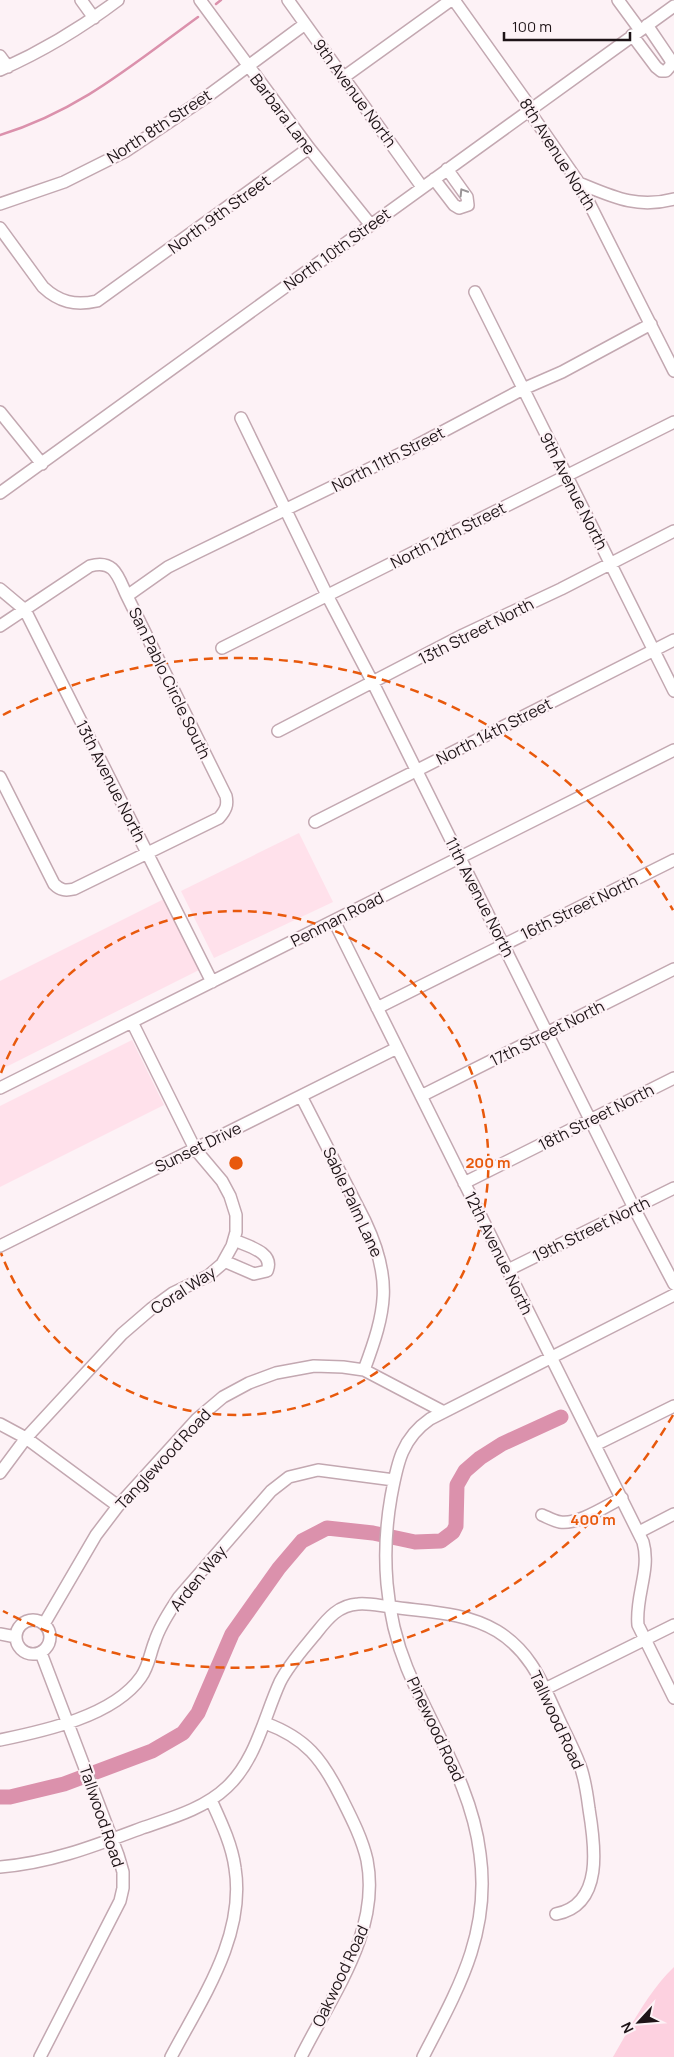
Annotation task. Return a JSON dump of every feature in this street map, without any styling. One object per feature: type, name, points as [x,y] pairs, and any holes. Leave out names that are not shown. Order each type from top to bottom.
[{"type":"street","points":[[81,0],[94,18]]},
{"type":"street","points":[[0,56],[4,68],[48,48],[118,0]]},
{"type":"street","name":"Barbara Lane","points":[[200,0],[309,148],[370,224]]},
{"type":"street","name":"9th Avenue North","points":[[288,0],[422,187]]},
{"type":"street","points":[[344,77],[453,0]]},
{"type":"street","name":"8th Avenue North","points":[[453,0],[526,101],[534,118],[580,183],[674,371]]},
{"type":"street","points":[[618,0],[640,30]]},
{"type":"street","name":"North 10th Street","points":[[0,493],[674,6]]},
{"type":"street","name":"North 8th Street","points":[[0,204],[64,182],[126,151],[305,24]]},
{"type":"street","name":"North 9th Street","points":[[0,228],[42,288],[62,301],[71,304],[97,301],[309,148]]},
{"type":"street","points":[[434,179],[454,205],[459,208],[468,205],[467,197],[447,169]]},
{"type":"street","points":[[580,183],[633,203],[646,204],[674,199]]},
{"type":"street","name":"9th Avenue North","points":[[475,292],[674,690]]},
{"type":"street","name":"North 11th Street","points":[[127,596],[168,568],[408,450],[522,389],[562,372],[651,324]]},
{"type":"street","points":[[0,412],[42,464]]},
{"type":"street","name":"11th Avenue North","points":[[241,418],[328,597],[373,683],[634,1208],[674,1284]]},
{"type":"street","name":"North 12th Street","points":[[222,648],[328,597],[674,422]]},
{"type":"street","name":"13th Street North","points":[[278,731],[674,531]]},
{"type":"street","name":"San Pablo Circle South","points":[[25,610],[90,566],[101,563],[109,565],[116,573],[228,803],[225,811],[219,818],[147,853]]},
{"type":"street","name":"13th Avenue North","points":[[0,589],[25,610],[212,982]]},
{"type":"street","points":[[0,626],[25,610]]},
{"type":"street","name":"North 14th Street","points":[[315,822],[398,782],[416,770],[674,640]]},
{"type":"street","name":"Penman Road","points":[[0,1088],[674,750]]},
{"type":"street","points":[[0,777],[54,884],[60,889],[74,889],[147,853]]},
{"type":"street","name":"16th Street North","points":[[377,1008],[674,860]]},
{"type":"street","name":"12th Avenue North","points":[[334,921],[639,1532],[647,1555],[636,1612],[638,1625],[674,1698]]},
{"type":"street","name":"17th Street North","points":[[421,1096],[674,969]]},
{"type":"street","name":"Coral Way","points":[[0,1473],[26,1438],[122,1334],[173,1293],[208,1276],[224,1261],[234,1240],[236,1215],[230,1196],[222,1182],[195,1149],[132,1022]]},
{"type":"street","name":"Sunset Drive","points":[[0,1246],[397,1048]]},
{"type":"street","name":"18th Street North","points":[[464,1183],[674,1078]]},
{"type":"street","name":"Sable Palm Lane","points":[[301,1096],[365,1221],[381,1261],[385,1292],[384,1305],[364,1370]]},
{"type":"street","name":"19th Street North","points":[[508,1270],[674,1188]]},
{"type":"street","points":[[224,1261],[254,1274],[267,1272],[268,1260],[265,1254],[234,1240]]},
{"type":"street","name":"Pinewood Road","points":[[423,2057],[459,1988],[477,1934],[483,1893],[481,1854],[473,1813],[465,1791],[407,1667],[399,1646],[390,1607],[386,1579],[385,1538],[394,1480],[408,1438],[419,1427],[444,1412],[674,1295]]},
{"type":"street","name":"Tanglewood Road","points":[[44,1624],[96,1535],[118,1506],[197,1419],[224,1397],[267,1376],[297,1368],[314,1366],[364,1370],[444,1412]]},
{"type":"street","points":[[595,1445],[674,1406]]},
{"type":"street","points":[[0,1424],[26,1438],[118,1506]]},
{"type":"street","name":"Arden Way","points":[[0,1740],[42,1731],[68,1722],[110,1704],[134,1685],[148,1665],[155,1639],[179,1597],[271,1490],[289,1477],[318,1470],[394,1480]]},
{"type":"street","points":[[542,1515],[560,1522],[570,1522],[622,1498]]},
{"type":"street","points":[[639,1532],[674,1514]]},
{"type":"street","points":[[0,1867],[55,1859],[76,1853],[183,1814],[211,1800],[229,1785],[239,1773],[265,1723],[272,1699],[285,1673],[318,1630],[336,1611],[348,1606],[360,1604],[390,1607]]},
{"type":"street","name":"Tallwood Road","points":[[390,1607],[461,1616],[499,1632],[517,1647],[532,1665],[545,1689],[580,1765],[590,1813],[596,1859],[592,1878],[583,1896],[573,1909],[556,1914]]},
{"type":"street","points":[[34,1620],[44,1624],[48,1628],[49,1644],[41,1653],[29,1654],[24,1652],[16,1638],[19,1627],[23,1623],[34,1620]]},
{"type":"street","points":[[545,1689],[674,1625]]},
{"type":"street","points":[[0,1634],[16,1638]]},
{"type":"street","name":"Tallwood Road","points":[[40,2057],[120,1901],[123,1888],[123,1872],[112,1839],[41,1653]]},
{"type":"street","name":"Oakwood Road","points":[[265,1723],[284,1730],[299,1739],[320,1759],[333,1781],[359,1837],[367,1860],[369,1878],[367,1917],[358,1945],[301,2057]]},
{"type":"street","points":[[172,2057],[221,1960],[236,1903],[235,1868],[224,1828],[211,1800]]},
{"type":"shaded area","points":[[299,833],[333,902],[214,958],[181,891]]},
{"type":"shaded area","points":[[164,899],[199,970],[0,1070],[0,981]]},
{"type":"shaded area","points":[[132,1040],[164,1105],[0,1187],[0,1106]]},
{"type":"shaded area","points":[[674,1967],[674,2057],[613,2057],[648,1998]]},
{"type":"waterway","points":[[216,4],[221,0]]},
{"type":"waterway","points":[[0,135],[28,125],[80,100],[127,69],[198,17]]},
{"type":"waterway","points":[[0,1797],[10,1797],[64,1784],[152,1751],[183,1733],[198,1713],[232,1634],[279,1568],[302,1541],[327,1528],[373,1533],[415,1542],[441,1541],[453,1532],[456,1526],[457,1485],[465,1471],[480,1458],[502,1444],[561,1417]]}]
